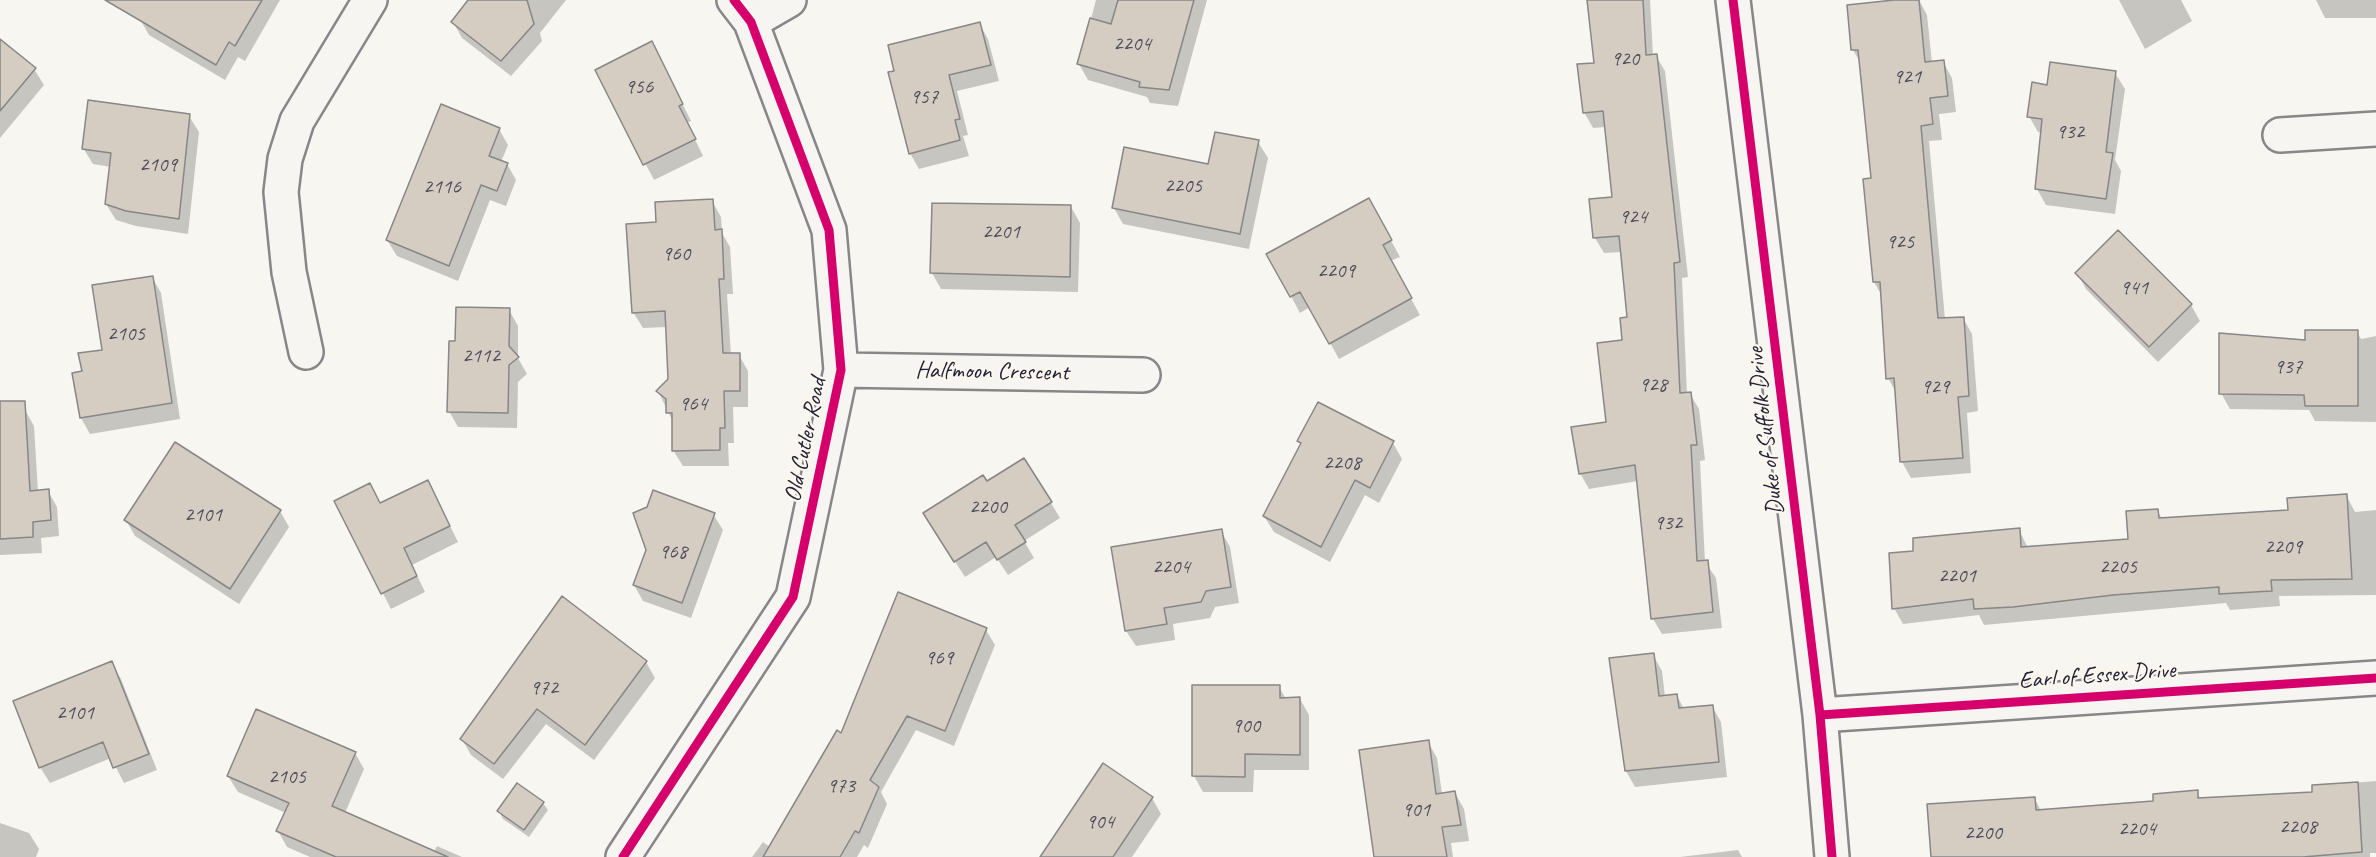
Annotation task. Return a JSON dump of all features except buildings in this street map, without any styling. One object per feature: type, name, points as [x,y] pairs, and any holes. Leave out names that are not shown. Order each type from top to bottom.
[{"type":"street","points":[[306,352],[289,272],[281,192],[285,159],[297,121],[370,0]]},
{"type":"street","points":[[742,11],[789,0]]},
{"type":"street","name":"Duke of Suffolk Drive","points":[[1733,0],[1820,715],[1832,857]]},
{"type":"street","name":"Old Cutler Road","points":[[623,857],[793,597],[841,370],[829,230],[742,11]]},
{"type":"street","points":[[2280,135],[2376,129]]},
{"type":"street","name":"Halfmoon Crescent","points":[[841,370],[1143,375]]},
{"type":"street","name":"Earl of Essex Drive","points":[[1820,715],[2376,678]]},
{"type":"cycle path","points":[[623,857],[793,597],[841,370],[829,230],[751,22],[734,0]]},
{"type":"cycle path","points":[[1733,0],[1820,715],[1832,857]]},
{"type":"cycle path","points":[[1820,715],[2376,678]]}]
